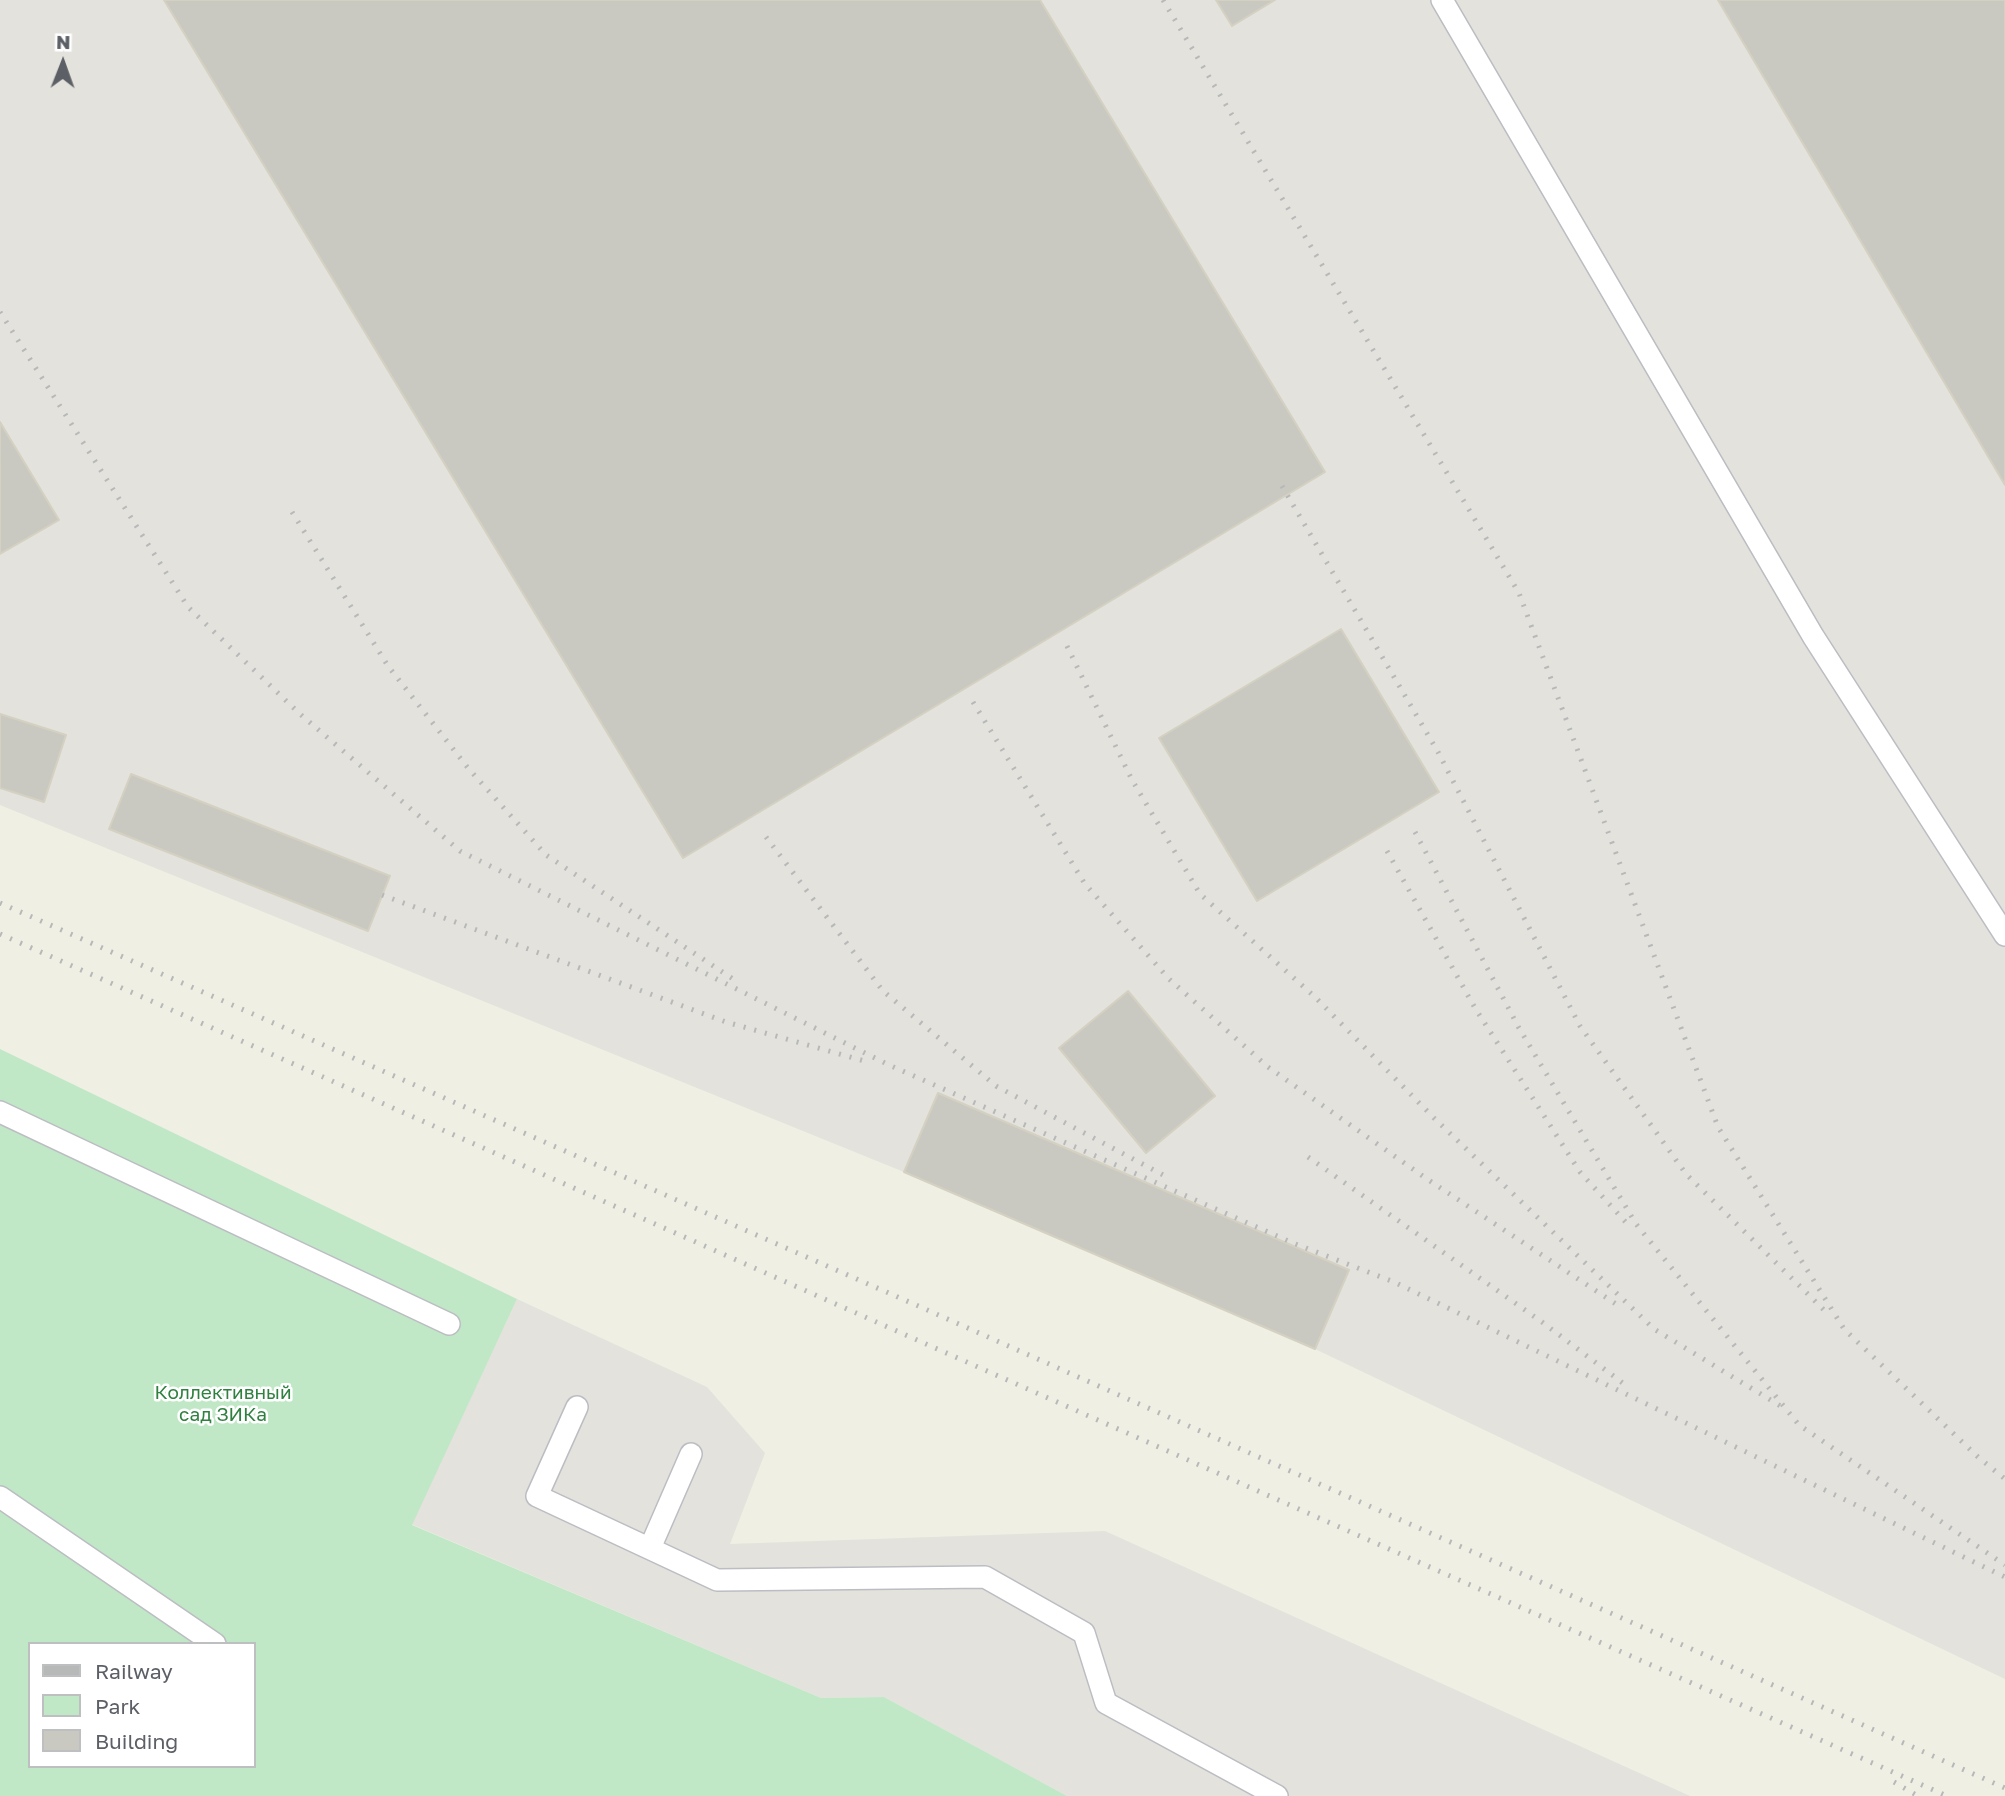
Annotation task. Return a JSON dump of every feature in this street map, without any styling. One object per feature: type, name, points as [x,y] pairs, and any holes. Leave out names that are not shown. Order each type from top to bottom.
[{"type":"lane","points":[[1443,0],[1813,636],[2005,935]]},
{"type":"lane","points":[[0,1112],[449,1324]]},
{"type":"lane","points":[[577,1407],[537,1496],[717,1580],[985,1577],[1084,1633],[1106,1703],[1277,1796]]},
{"type":"lane","points":[[650,1548],[691,1454]]},
{"type":"lane","points":[[0,1497],[212,1642]]},
{"type":"shaded area","points":[[0,0],[2005,0],[2005,1679],[1315,1349],[904,1172],[0,805]]},
{"type":"shaded area","points":[[517,1299],[707,1387],[765,1453],[730,1544],[1105,1531],[1690,1796],[1067,1796],[884,1697],[821,1698],[411,1524]]},
{"type":"green space","name":"Коллективный сад ЗИКа","points":[[0,1049],[517,1299],[412,1525],[821,1698],[884,1697],[1067,1796],[0,1796]]},
{"type":"building","points":[[164,0],[1040,0],[1325,472],[683,858]]},
{"type":"building","points":[[1216,0],[1275,0],[1232,26]]},
{"type":"building","points":[[1718,0],[2005,0],[2005,485]]},
{"type":"building","points":[[0,422],[59,520],[0,554]]},
{"type":"building","points":[[1341,629],[1439,792],[1257,901],[1159,738]]},
{"type":"building","points":[[0,714],[66,735],[44,802],[0,788]]},
{"type":"building","points":[[131,774],[390,876],[368,931],[109,829]]},
{"type":"building","points":[[1128,991],[1215,1096],[1146,1153],[1059,1048]]},
{"type":"building","points":[[938,1093],[1349,1270],[1315,1349],[904,1172]]},
{"type":"railway","points":[[1163,0],[1519,593],[1718,1127],[1844,1329],[1978,1457],[2005,1479]]},
{"type":"railway","points":[[0,312],[188,607],[300,714],[460,851],[889,1065],[1293,1243],[1394,1282],[2005,1577]]},
{"type":"railway","points":[[1282,486],[1438,752],[1580,1026],[1686,1174],[1826,1312]]},
{"type":"railway","points":[[292,512],[388,666],[468,768],[546,855],[733,979]]},
{"type":"railway","points":[[1067,646],[1132,780],[1200,894],[1315,997],[1434,1118],[1654,1329],[1787,1410]]},
{"type":"railway","points":[[973,702],[1085,884],[1169,979],[1268,1067],[1427,1179],[1622,1308]]},
{"type":"railway","points":[[1415,832],[1519,1028],[1636,1224],[1799,1425],[2005,1565]]},
{"type":"railway","points":[[766,837],[883,991],[996,1086],[1165,1176]]},
{"type":"railway","points":[[1387,851],[1475,1008],[1580,1172],[1631,1228]]},
{"type":"railway","points":[[382,895],[726,1022],[868,1062]]},
{"type":"railway","points":[[0,903],[916,1305],[2005,1788]]},
{"type":"railway","points":[[0,934],[1947,1796]]},
{"type":"railway","points":[[1308,1157],[1542,1322],[1628,1387]]},
{"type":"railway","points":[[1894,1782],[1918,1796]]}]
